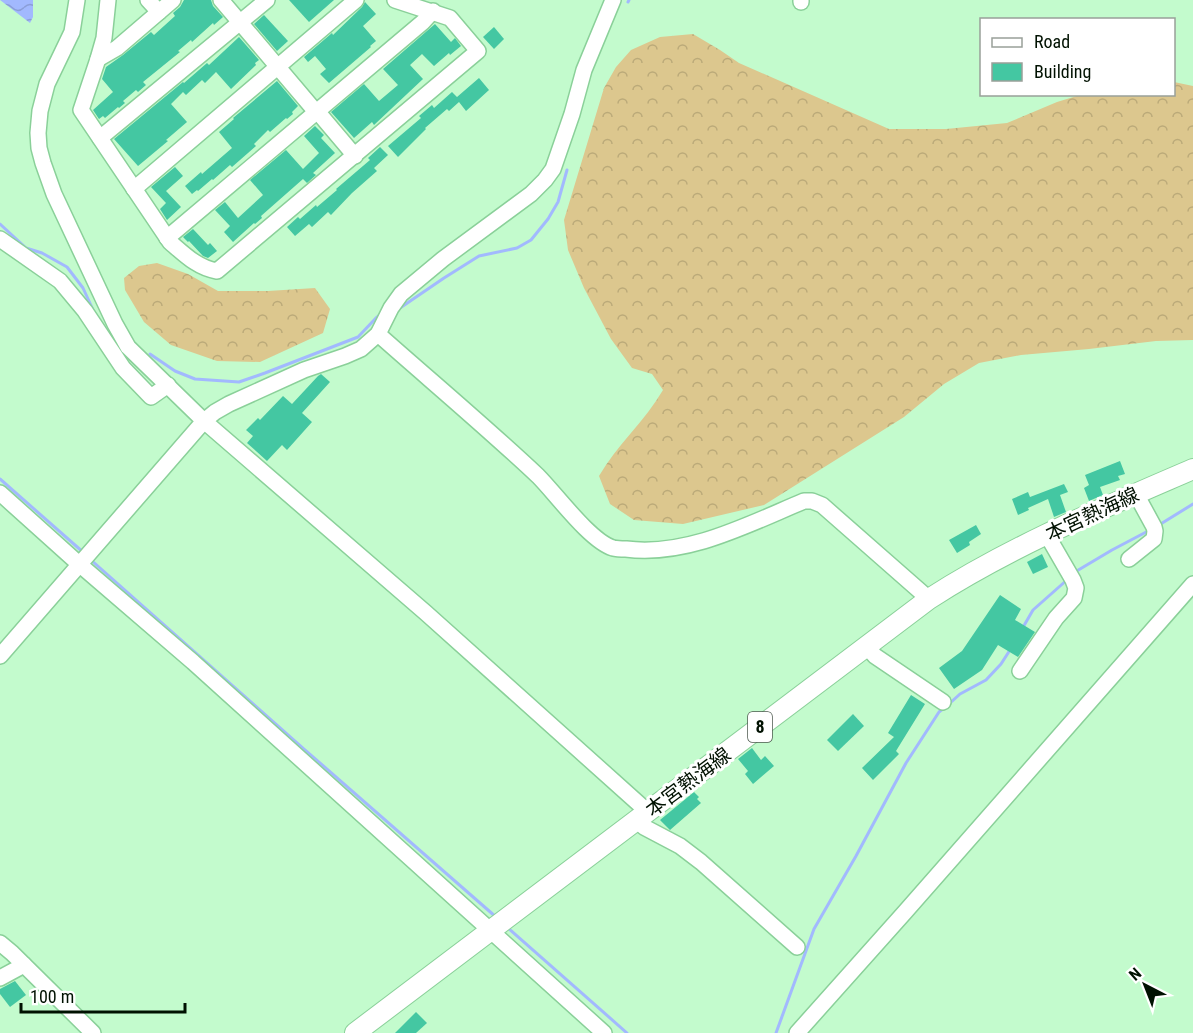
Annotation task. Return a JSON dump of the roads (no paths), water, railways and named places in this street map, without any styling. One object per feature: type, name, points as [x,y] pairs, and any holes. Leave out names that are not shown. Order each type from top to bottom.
[{"type":"main road","name":"本宮熱海線","points":[[355,1033],[929,599],[1007,553],[1193,469]]},
{"type":"street","points":[[77,0],[72,32],[47,84],[40,111],[39,148],[54,194],[128,347],[204,422],[426,613],[643,816],[644,827],[680,846],[701,862],[797,947]]},
{"type":"street","points":[[108,0],[104,38],[81,110],[170,242],[189,259],[206,269],[218,271],[478,51],[450,18],[395,0]]},
{"type":"street","points":[[148,0],[159,12]]},
{"type":"street","points":[[98,59],[117,48],[173,0]]},
{"type":"street","points":[[220,0],[355,156]]},
{"type":"street","points":[[100,138],[267,0]]},
{"type":"street","points":[[135,189],[356,0]]},
{"type":"street","points":[[0,656],[215,411],[304,370],[361,349],[378,334],[401,294],[443,259],[531,194],[545,180],[553,169],[608,1]]},
{"type":"street","points":[[167,238],[423,22],[433,11]]},
{"type":"street","points":[[0,239],[60,281],[85,311],[123,368],[151,397],[168,385]]},
{"type":"street","points":[[378,334],[539,478],[602,543],[613,548],[639,551],[682,547],[720,535],[804,501],[812,501],[822,505],[929,599]]},
{"type":"street","points":[[0,493],[193,662],[604,1033]]},
{"type":"street","points":[[1129,559],[1154,539],[1154,529],[1136,494]]},
{"type":"street","points":[[1020,671],[1056,618],[1074,598],[1076,588],[1047,535]]},
{"type":"street","points":[[797,1033],[1193,584]]},
{"type":"street","points":[[867,647],[875,656],[943,702]]},
{"type":"street","points":[[0,943],[93,1033]]},
{"type":"street","points":[[0,978],[24,965]]},
{"type":"water","points":[[0,0],[33,0],[33,17],[30,23]]},
{"type":"waterway","points":[[400,308],[479,256],[517,248],[531,240],[558,202],[567,170]]},
{"type":"waterway","points":[[0,224],[26,248],[42,253],[67,267],[83,288],[94,312]]},
{"type":"waterway","points":[[150,354],[175,371],[195,379],[239,382],[358,337],[381,314]]},
{"type":"waterway","points":[[0,479],[84,553]]},
{"type":"waterway","points":[[1159,525],[1193,504]]},
{"type":"waterway","points":[[1075,572],[1150,530]]},
{"type":"waterway","points":[[91,560],[496,917]]},
{"type":"waterway","points":[[1022,629],[1033,610],[1068,579]]},
{"type":"waterway","points":[[949,704],[960,694],[986,680],[1010,650]]},
{"type":"waterway","points":[[776,1033],[814,929],[906,763],[939,712],[944,708]]},
{"type":"waterway","points":[[507,927],[627,1033]]}]
